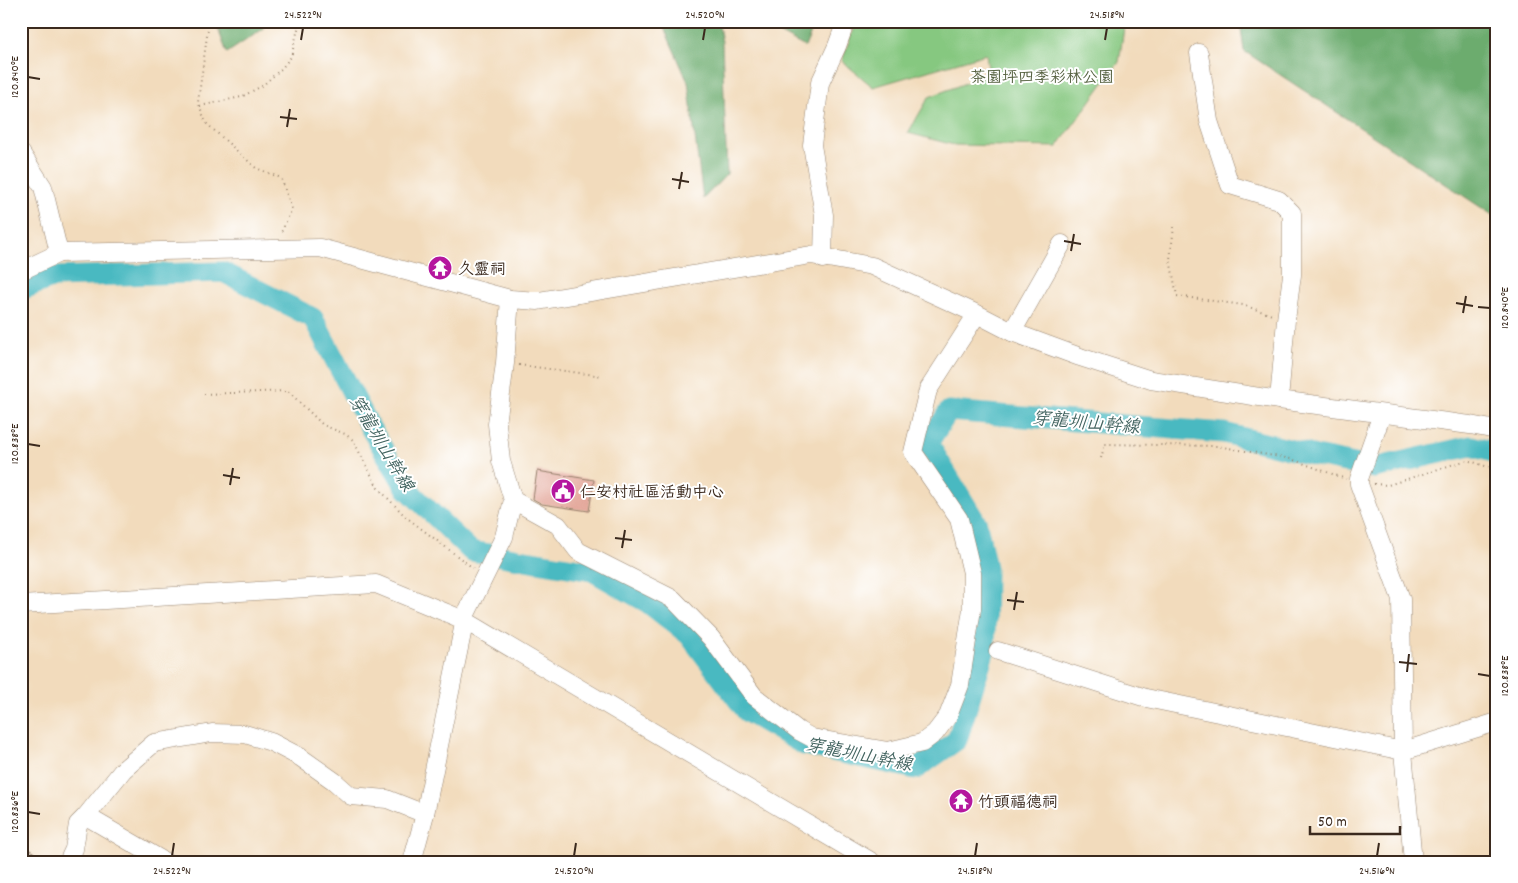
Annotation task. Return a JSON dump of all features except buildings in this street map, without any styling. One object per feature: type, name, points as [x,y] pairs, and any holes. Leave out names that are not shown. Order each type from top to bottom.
[{"type":"main road","points":[[21,858],[27,862]]},
{"type":"street","points":[[824,258],[824,216],[812,145],[820,83],[846,21]]},
{"type":"street","points":[[1199,54],[1209,120],[1230,185],[1280,200],[1292,213],[1292,275],[1279,400]]},
{"type":"street","points":[[21,153],[42,187],[58,253]]},
{"type":"street","points":[[1012,332],[1062,244]]},
{"type":"street","points":[[21,271],[58,253],[320,248],[510,299],[538,301],[810,255],[872,266],[1012,332],[1080,358],[1151,380],[1497,430]]},
{"type":"street","points":[[412,862],[426,814],[464,620],[504,537],[513,500],[501,461],[497,424],[505,363],[510,299]]},
{"type":"street","points":[[513,500],[558,525],[578,551],[673,599],[710,638],[754,696],[799,731],[812,738],[888,750],[922,743],[935,733],[948,716],[960,685],[972,609],[972,573],[959,519],[913,452],[928,390],[977,314]]},
{"type":"street","points":[[1382,414],[1359,482],[1401,599],[1403,751],[1414,862]]},
{"type":"street","points":[[21,605],[376,584],[464,620],[872,862]]},
{"type":"street","points":[[998,651],[1146,698],[1403,751],[1497,722]]},
{"type":"street","points":[[68,862],[74,849],[78,824],[123,770],[154,743],[212,733],[245,734],[271,742],[300,757],[352,796],[387,799],[426,814]]},
{"type":"street","points":[[86,816],[164,862]]},
{"type":"path","points":[[209,21],[198,102],[206,123],[256,168],[281,178],[292,209],[274,249]]},
{"type":"path","points":[[200,106],[241,98],[262,86],[291,57],[300,21]]},
{"type":"path","points":[[1174,227],[1170,259],[1177,296],[1242,305],[1286,320]]},
{"type":"path","points":[[505,363],[604,376]]},
{"type":"path","points":[[204,394],[288,392],[323,425],[345,434],[353,440],[378,488],[406,517],[487,573]]},
{"type":"path","points":[[1100,458],[1105,444],[1217,446],[1291,459],[1359,482],[1388,485],[1467,460],[1497,470]]},
{"type":"green space","points":[[215,21],[262,21],[263,29],[227,53]]},
{"type":"green space","points":[[661,21],[718,21],[722,42],[727,174],[703,199],[688,82]]},
{"type":"green space","points":[[756,21],[816,21],[805,47]]},
{"type":"green space","name":"茶園坪四季彩林公園","points":[[856,21],[1125,21],[1119,62],[1057,147],[954,145],[908,133],[929,97],[989,74],[986,54],[873,87],[842,61]]},
{"type":"green space","points":[[1240,21],[1497,21],[1497,218],[1244,51]]},
{"type":"waterway","name":"穿龍圳山幹線","points":[[21,290],[54,277],[223,272],[313,318],[371,429],[407,489],[471,551],[592,571],[648,603],[689,635],[747,712],[804,745],[916,769],[957,740],[985,649],[986,568],[977,524],[928,443],[949,411],[1224,433],[1374,468],[1471,446],[1497,453]]},
{"type":"place","name":"久靈祠","points":[[440,268]]},
{"type":"place","name":"仁安村社區活動中心","points":[[563,491]]},
{"type":"place","name":"竹頭福德祠","points":[[961,801]]}]
